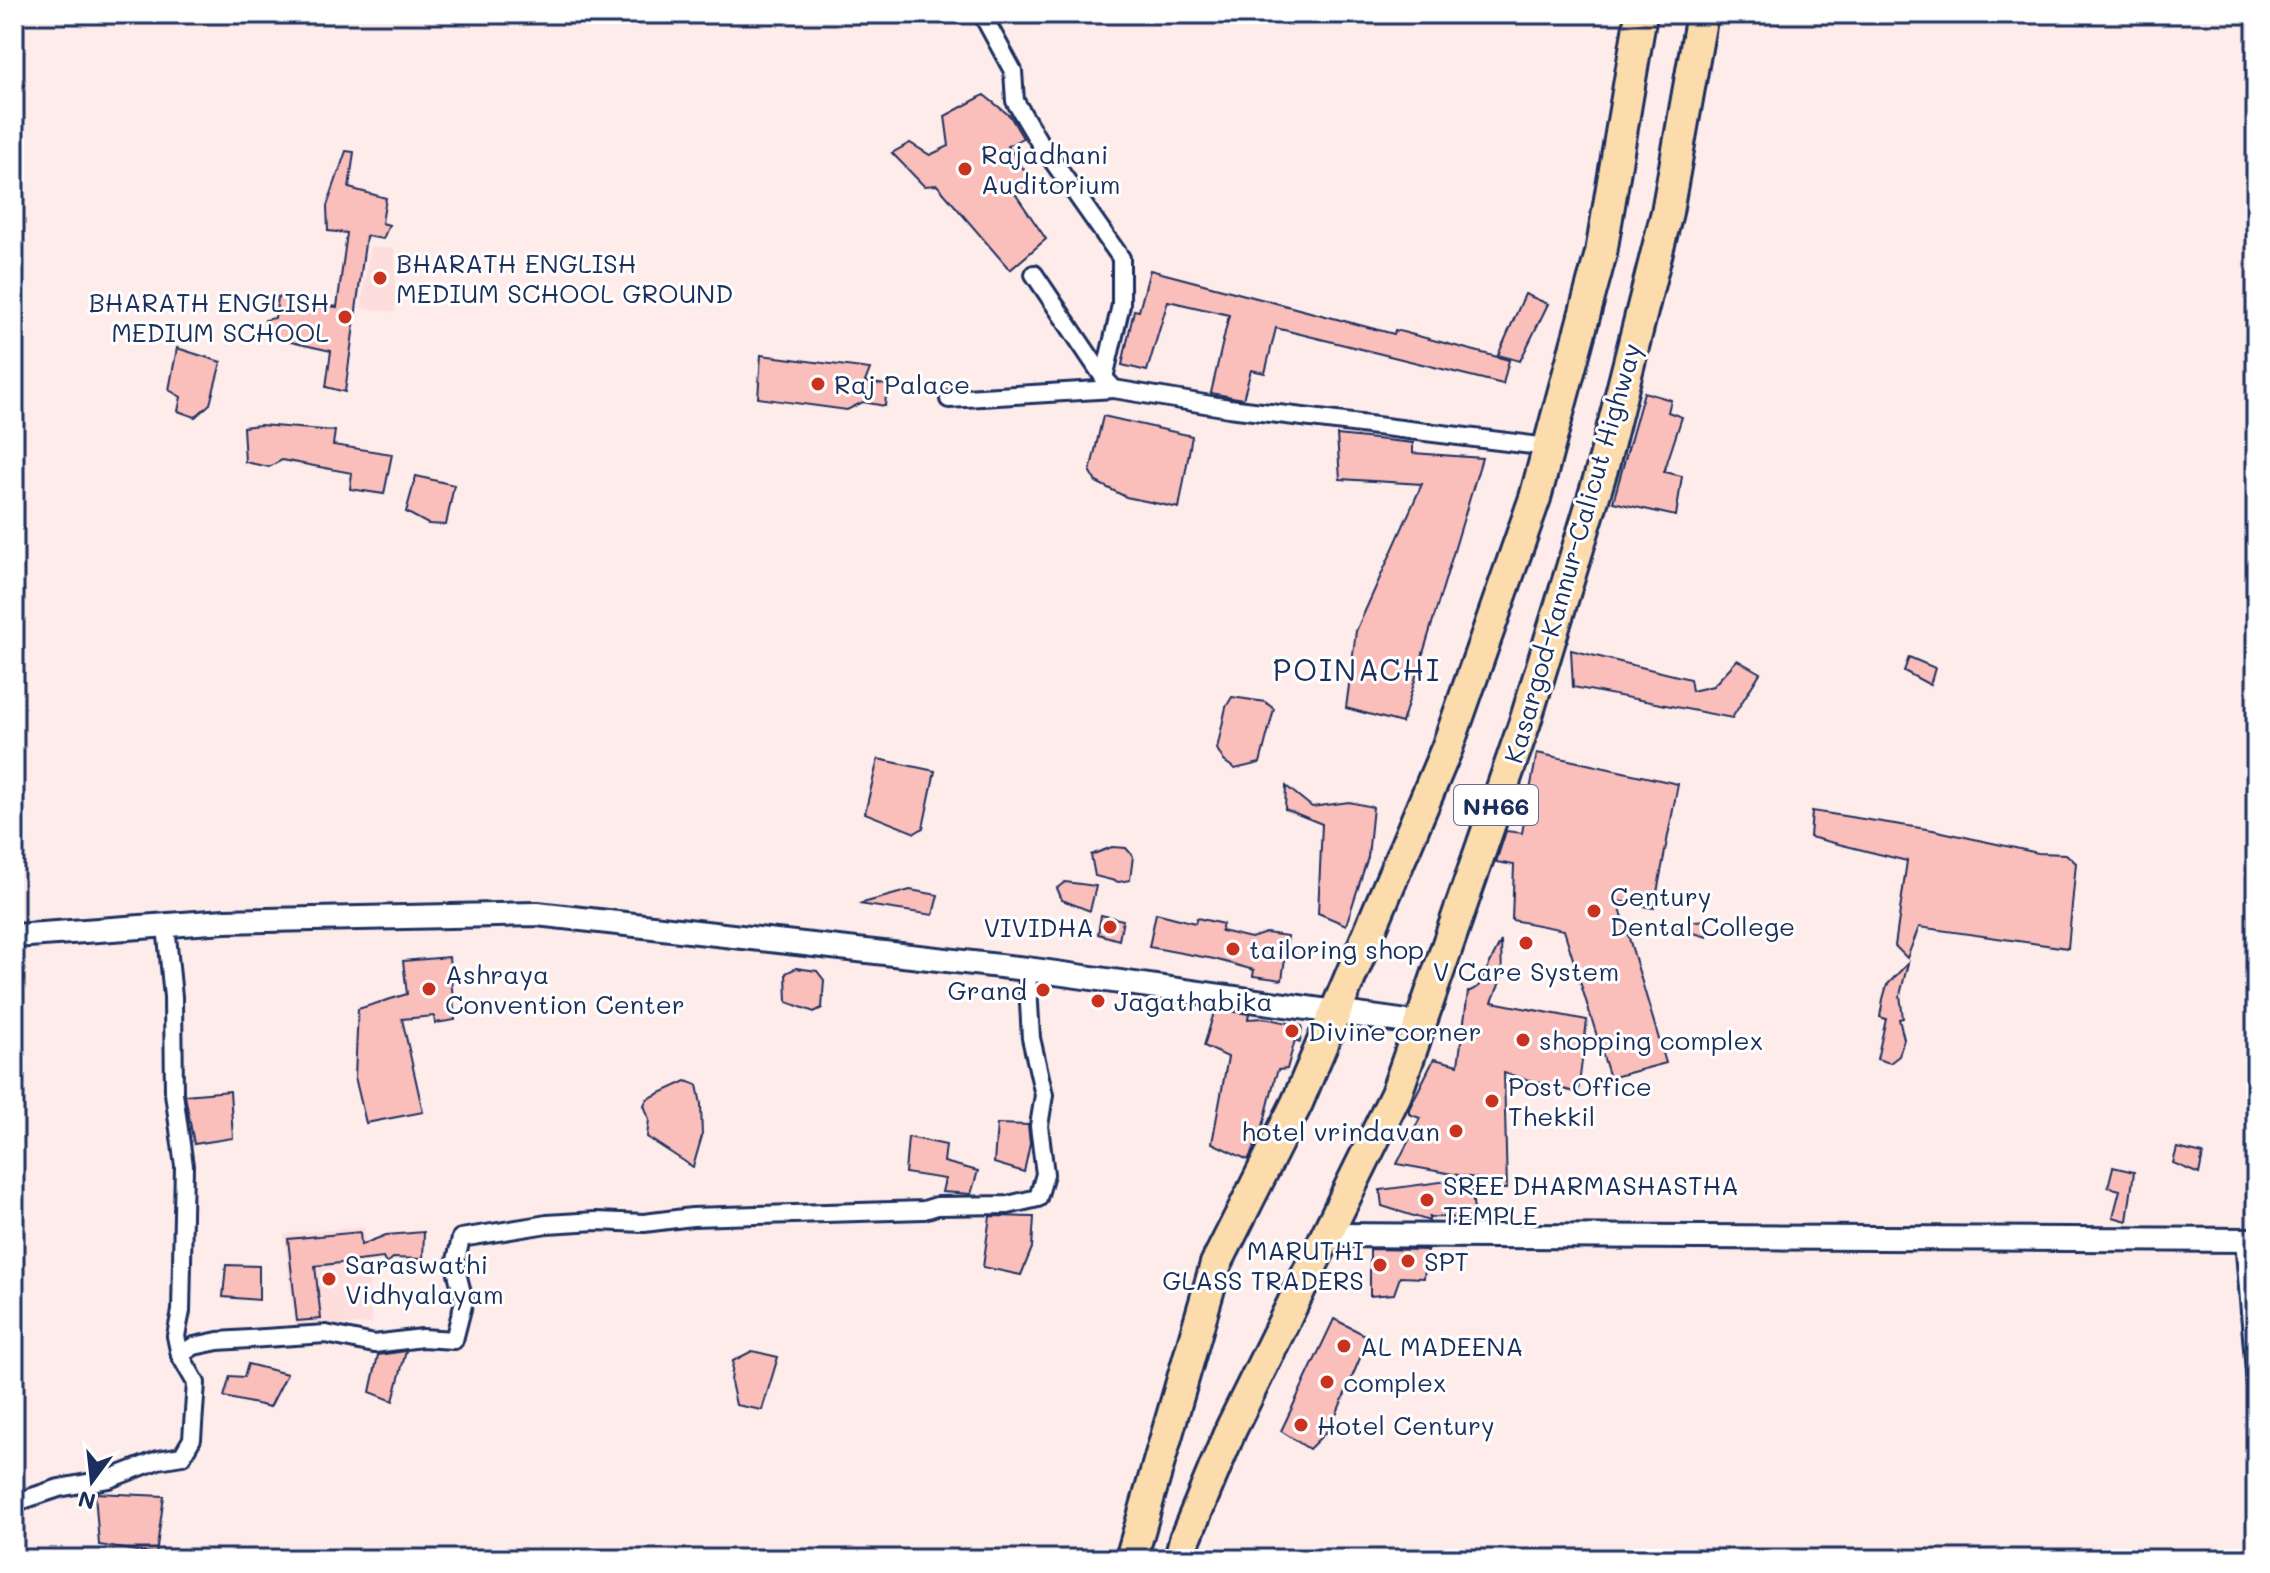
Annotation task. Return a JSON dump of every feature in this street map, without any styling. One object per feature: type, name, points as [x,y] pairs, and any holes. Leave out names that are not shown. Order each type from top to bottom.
[{"type":"highway","name":"Kasargod-Kannur-Calicut Highway","points":[[1131,1559],[1216,1264],[1297,1103],[1447,748],[1535,498],[1601,253],[1641,14]]},
{"type":"highway","name":"Kasargod-Kannur-Calicut Highway","points":[[1180,1559],[1185,1539],[1231,1429],[1396,1094],[1525,722],[1603,466],[1667,212],[1702,14]]},
{"type":"main road","points":[[14,936],[166,926],[537,914],[1027,969],[1422,1024]]},
{"type":"main road","points":[[1325,1235],[2250,1240]]},
{"type":"street","points":[[982,14],[1013,71],[1015,101],[1121,258],[1121,305],[1109,384]]},
{"type":"street","points":[[1034,274],[1109,384]]},
{"type":"street","points":[[949,399],[1109,384],[1244,410],[1548,447]]},
{"type":"street","points":[[14,1503],[70,1485],[109,1479],[158,1460],[182,1456],[192,1439],[196,1383],[180,1355],[176,1336],[181,1311],[184,1166],[174,1093],[173,997],[166,926]]},
{"type":"street","points":[[180,1355],[194,1346],[218,1341],[326,1334],[374,1344],[422,1338],[454,1340],[464,1301],[455,1265],[461,1238],[547,1224],[924,1210],[937,1206],[1008,1205],[1038,1198],[1045,1174],[1039,1126],[1044,1095],[1031,1038],[1027,969]]},
{"type":"street","points":[[2250,1240],[2256,1384]]},
{"type":"shaded area","name":"BHARATH ENGLISH MEDIUM SCHOOL GROUND","points":[[370,247],[395,248],[395,312],[361,308]]},
{"type":"shaded area","name":"Saraswathi Vidhyalayam","points":[[364,1227],[372,1324],[295,1327],[284,1234]]},
{"type":"building","name":"Rajadhani Auditorium","points":[[984,95],[1010,116],[1023,138],[1008,146],[1033,183],[1016,195],[1046,239],[1010,270],[937,185],[924,186],[892,153],[910,143],[930,155],[949,146],[945,116]]},
{"type":"building","points":[[346,151],[354,152],[349,188],[386,198],[382,223],[389,225],[383,239],[366,236],[345,392],[326,387],[331,351],[264,333],[265,320],[275,318],[278,297],[337,307],[347,233],[328,231],[327,206]]},
{"type":"building","points":[[1150,270],[1394,334],[1395,330],[1509,360],[1503,384],[1276,328],[1265,373],[1251,370],[1243,399],[1211,393],[1229,315],[1168,301],[1147,371],[1122,365],[1134,310],[1139,311]]},
{"type":"building","points":[[1525,294],[1548,304],[1520,361],[1498,355]]},
{"type":"building","points":[[177,348],[221,362],[210,404],[195,417],[178,411],[181,397],[169,390]]},
{"type":"building","name":"Raj Palace","points":[[761,355],[870,369],[865,382],[887,385],[885,406],[863,402],[847,410],[758,398]]},
{"type":"building","points":[[1644,392],[1671,400],[1668,412],[1682,417],[1664,472],[1682,476],[1676,516],[1613,502]]},
{"type":"building","points":[[1103,416],[1192,436],[1179,508],[1126,497],[1096,482],[1090,472]]},
{"type":"building","points":[[260,425],[335,431],[333,445],[392,454],[384,494],[350,489],[352,473],[282,460],[269,467],[245,462],[243,427]]},
{"type":"building","points":[[1337,435],[1413,443],[1413,453],[1482,458],[1402,723],[1346,708],[1356,631],[1422,484],[1340,479]]},
{"type":"building","points":[[416,476],[454,485],[446,525],[428,524],[406,512]]},
{"type":"building","points":[[1571,650],[1690,679],[1692,691],[1713,686],[1737,660],[1760,673],[1732,718],[1573,687]]},
{"type":"building","points":[[1909,657],[1935,668],[1930,685],[1904,671]]},
{"type":"building","points":[[1232,697],[1265,702],[1274,709],[1260,763],[1235,769],[1224,761],[1217,749],[1226,707]]},
{"type":"building","points":[[1537,753],[1678,784],[1654,908],[1618,901],[1666,1063],[1610,1078],[1564,930],[1512,920],[1514,865],[1496,862],[1506,831],[1522,833]]},
{"type":"building","points":[[878,759],[935,771],[923,828],[915,833],[865,813]]},
{"type":"building","points":[[1286,786],[1312,807],[1349,802],[1373,807],[1368,857],[1346,925],[1318,913],[1322,824],[1285,809]]},
{"type":"building","points":[[1812,811],[1933,830],[2038,853],[2066,854],[2076,863],[2068,948],[1919,927],[1907,958],[1895,946],[1907,861],[1810,837]]},
{"type":"building","points":[[1112,847],[1126,848],[1133,856],[1130,880],[1119,882],[1095,876],[1091,855]]},
{"type":"building","points":[[1065,882],[1096,886],[1090,911],[1062,900],[1057,888]]},
{"type":"building","points":[[910,890],[938,895],[933,915],[859,904]]},
{"type":"building","points":[[1156,913],[1195,923],[1197,918],[1223,924],[1221,931],[1251,938],[1266,933],[1288,936],[1282,980],[1253,976],[1254,970],[1214,959],[1149,947]]},
{"type":"building","name":"VIVIDHA","points":[[1101,915],[1123,920],[1119,940],[1098,934]]},
{"type":"building","points":[[1706,920],[1707,937],[1666,925],[1695,921]]},
{"type":"building","points":[[1501,941],[1502,977],[1492,1002],[1587,1020],[1578,1093],[1504,1073],[1507,1189],[1480,1189],[1481,1179],[1397,1164],[1420,1118],[1409,1114],[1409,1109],[1434,1059],[1458,1065],[1468,992],[1478,987]]},
{"type":"building","points":[[449,957],[455,1020],[435,1023],[434,1016],[402,1019],[423,1112],[366,1123],[355,1077],[358,1009],[407,994],[403,961]]},
{"type":"building","points":[[1908,963],[1900,995],[1903,1018],[1899,1019],[1904,1039],[1899,1056],[1890,1063],[1877,1059],[1886,1019],[1880,1017],[1883,999],[1887,985]]},
{"type":"building","points":[[796,968],[817,971],[824,980],[822,1008],[814,1012],[787,1002],[786,973]]},
{"type":"building","points":[[1215,1009],[1249,1014],[1248,1019],[1264,1018],[1302,1026],[1300,1042],[1295,1040],[1287,1069],[1278,1070],[1261,1134],[1248,1160],[1212,1143],[1228,1057],[1204,1046]]},
{"type":"building","points":[[686,1081],[697,1085],[701,1104],[702,1136],[693,1167],[647,1137],[649,1119],[644,1105],[647,1099]]},
{"type":"building","points":[[230,1091],[233,1138],[194,1144],[185,1095]]},
{"type":"building","points":[[997,1124],[1028,1125],[1030,1144],[1024,1172],[994,1163]]},
{"type":"building","points":[[908,1137],[946,1145],[944,1162],[978,1171],[971,1194],[942,1192],[945,1179],[905,1173]]},
{"type":"building","points":[[2177,1148],[2203,1154],[2199,1174],[2173,1163]]},
{"type":"building","points":[[2113,1167],[2134,1172],[2127,1221],[2113,1217],[2120,1190],[2108,1187]]},
{"type":"building","name":"SREE DHARMASHASTHA TEMPLE","points":[[1470,1178],[1475,1218],[1429,1217],[1429,1221],[1382,1206],[1380,1190]]},
{"type":"building","points":[[990,1216],[1034,1217],[1032,1248],[1021,1275],[983,1267]]},
{"type":"building","name":"Saraswathi Vidhyalayam","points":[[360,1232],[361,1245],[386,1235],[424,1232],[423,1259],[393,1258],[386,1264],[383,1258],[315,1266],[321,1319],[297,1321],[288,1239]]},
{"type":"building","points":[[1370,1249],[1427,1250],[1424,1278],[1400,1277],[1394,1294],[1370,1296]]},
{"type":"building","points":[[226,1265],[259,1266],[259,1300],[223,1297]]},
{"type":"building","name":"complex","points":[[1334,1319],[1369,1337],[1331,1427],[1309,1449],[1281,1431]]},
{"type":"building","points":[[406,1351],[393,1401],[370,1392],[378,1355]]},
{"type":"building","points":[[752,1351],[778,1357],[762,1410],[736,1405],[731,1382],[733,1361]]},
{"type":"building","points":[[248,1364],[287,1374],[270,1407],[224,1397],[230,1376],[244,1377]]},
{"type":"building","points":[[95,1493],[164,1496],[156,1554],[99,1545]]},
{"type":"place","name":"Rajadhani Auditorium","points":[[965,169]]},
{"type":"place","name":"BHARATH ENGLISH MEDIUM SCHOOL GROUND","points":[[380,278]]},
{"type":"place","name":"BHARATH ENGLISH MEDIUM SCHOOL","points":[[345,317]]},
{"type":"place","name":"Raj Palace","points":[[818,384]]},
{"type":"place","name":"Century Dental College","points":[[1594,911]]},
{"type":"place","name":"VIVIDHA","points":[[1110,927]]},
{"type":"place","name":"V Care System","points":[[1526,943]]},
{"type":"place","name":"tailoring shop","points":[[1233,949]]},
{"type":"place","name":"Ashraya Convention Center","points":[[429,989]]},
{"type":"place","name":"Grand","points":[[1043,990]]},
{"type":"place","name":"Jagathabika","points":[[1098,1001]]},
{"type":"place","name":"Divine corner","points":[[1292,1031]]},
{"type":"place","name":"shopping complex","points":[[1523,1040]]},
{"type":"place","name":"Post Office Thekkil","points":[[1492,1101]]},
{"type":"place","name":"hotel vrindavan","points":[[1456,1131]]},
{"type":"place","name":"SREE DHARMASHASTHA TEMPLE","points":[[1427,1200]]},
{"type":"place","name":"SPT","points":[[1408,1261]]},
{"type":"place","name":"MARUTHI GLASS TRADERS","points":[[1380,1265]]},
{"type":"place","name":"Saraswathi Vidhyalayam","points":[[329,1279]]},
{"type":"place","name":"AL MADEENA","points":[[1344,1346]]},
{"type":"place","name":"complex","points":[[1327,1382]]},
{"type":"place","name":"Hotel Century","points":[[1301,1425]]},
{"type":"district","name":"POINACHI","points":[[1357,669]]}]
